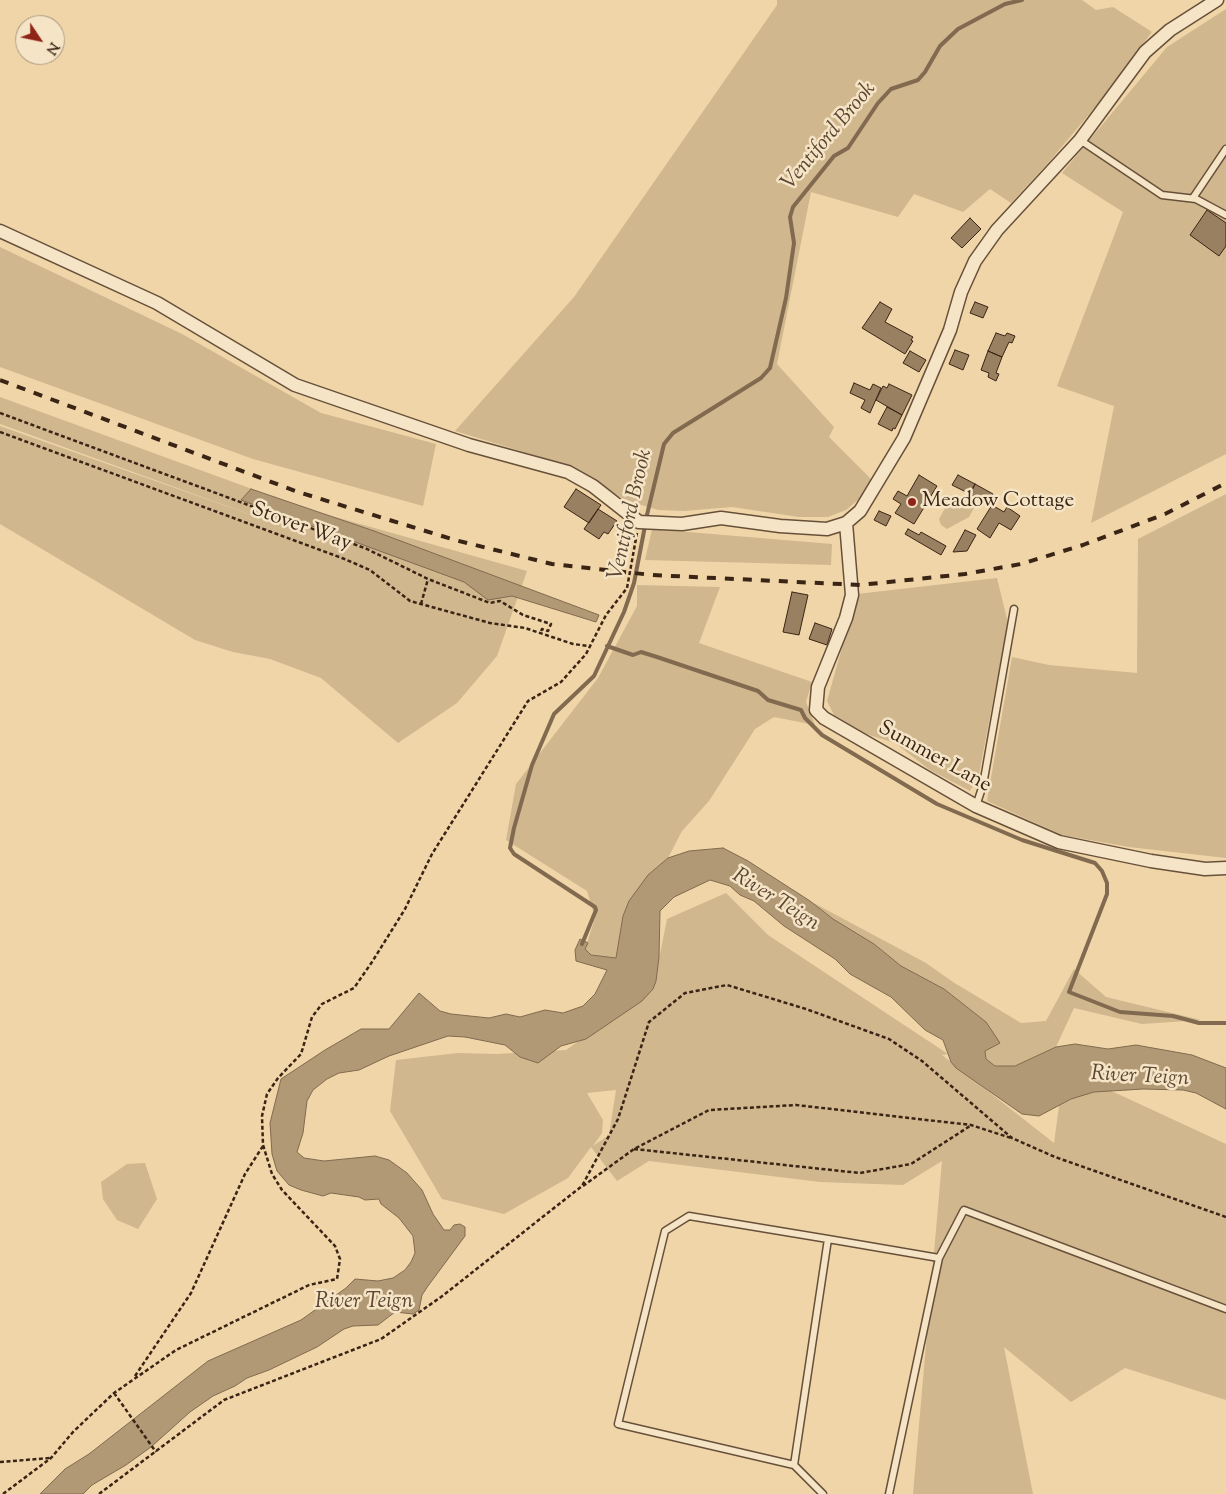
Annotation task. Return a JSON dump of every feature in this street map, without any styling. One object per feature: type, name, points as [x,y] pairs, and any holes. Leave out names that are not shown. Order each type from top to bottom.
[{"type":"street","points":[[0,231],[157,303],[295,386],[470,445],[568,472],[593,486],[641,522],[682,524],[721,518],[780,526],[827,529],[846,523],[865,504],[904,438],[950,330],[961,292],[975,261],[997,230],[1080,140],[1146,52],[1170,30],[1217,0]]},
{"type":"street","name":"Summer Lane","points":[[846,523],[852,595],[846,618],[818,687],[816,710],[824,718],[976,806],[1059,842],[1151,861],[1205,869],[1226,868]]},
{"type":"lane","points":[[1080,140],[1162,195],[1193,198],[1216,208],[1226,216]]},
{"type":"lane","points":[[1193,198],[1226,150]]},
{"type":"lane","points":[[976,806],[983,785],[1014,609]]},
{"type":"lane","points":[[889,1494],[939,1258],[964,1210],[1226,1309]]},
{"type":"lane","points":[[823,1494],[794,1465],[618,1424],[666,1231],[689,1216],[939,1258]]},
{"type":"lane","points":[[794,1465],[828,1239]]},
{"type":"path","points":[[0,413],[367,550],[413,573],[490,603],[500,602],[523,616],[551,624],[548,631],[542,628],[540,634]]},
{"type":"path","name":"Stover Way","points":[[0,432],[342,558],[370,570],[398,594],[410,601],[490,623],[525,628],[573,644],[589,646]]},
{"type":"path","points":[[4,1494],[51,1458],[73,1432],[114,1393],[176,1350],[255,1309],[309,1285],[337,1279],[340,1259],[336,1246],[282,1190],[272,1174],[263,1145],[262,1116],[267,1094],[278,1078],[301,1054],[312,1017],[322,1004],[354,988],[368,968],[405,909],[432,854],[528,701],[561,682],[586,654],[606,615],[627,588],[641,522]]},
{"type":"path","points":[[421,604],[428,579]]},
{"type":"path","points":[[582,1186],[618,1120],[649,1022],[685,993],[727,986],[806,1009],[889,1039],[922,1061],[1012,1138]]},
{"type":"path","points":[[99,1494],[224,1400],[381,1339],[441,1297],[582,1186],[634,1149],[709,1110],[796,1104],[971,1125],[1012,1138],[1055,1157],[1226,1217]]},
{"type":"path","points":[[634,1149],[860,1173],[911,1164],[971,1125]]},
{"type":"path","points":[[132,1380],[191,1294],[246,1174],[263,1145]]},
{"type":"path","points":[[114,1393],[125,1412],[156,1452]]},
{"type":"path","points":[[0,1462],[51,1458]]},
{"type":"shaded area","points":[[777,0],[1082,0],[1096,10],[1113,7],[1152,32],[1096,106],[1049,162],[1011,203],[990,189],[963,212],[914,194],[898,217],[811,192],[777,364],[834,427],[829,437],[873,481],[859,499],[846,510],[828,517],[799,517],[732,507],[684,511],[658,510],[625,500],[573,467],[455,431],[574,297],[777,5]]},
{"type":"shaded area","points":[[1226,9],[1226,454],[1091,523],[1114,406],[1057,386],[1123,212],[1062,173],[1167,47]]},
{"type":"shaded area","points":[[0,247],[182,334],[321,413],[436,444],[423,506],[253,459],[0,367]]},
{"type":"shaded area","points":[[0,397],[307,509],[527,571],[497,656],[457,703],[398,743],[321,678],[270,659],[233,652],[195,640],[0,524],[0,426],[277,524],[0,424]]},
{"type":"shaded area","points":[[1226,494],[1226,858],[1129,847],[1062,835],[987,801],[1012,657],[1049,665],[1137,673],[1138,539]]},
{"type":"shaded area","points":[[955,497],[972,504],[974,508],[969,517],[947,529],[941,525],[939,519],[949,501]]},
{"type":"shaded area","points":[[652,529],[832,544],[831,565],[645,560]]},
{"type":"shaded area","points":[[997,578],[1008,623],[979,774],[970,791],[930,770],[895,743],[866,734],[834,715],[827,701],[857,594]]},
{"type":"shaded area","points":[[637,585],[720,587],[699,643],[812,682],[806,702],[815,725],[774,717],[755,729],[709,801],[682,831],[668,858],[648,875],[623,916],[616,958],[591,955],[585,949],[595,918],[587,891],[506,840],[516,784],[598,678],[637,606]]},
{"type":"shaded area","points":[[726,893],[768,935],[948,1054],[942,1055],[1054,1143],[1064,1069],[1226,1144],[1226,1400],[1125,1368],[1071,1402],[1004,1347],[1033,1494],[913,1494],[942,1161],[903,1185],[820,1182],[649,1161],[617,1181],[591,1147],[568,1178],[504,1214],[442,1199],[390,1111],[396,1060],[458,1053],[497,1054],[566,1050],[653,989],[667,919]],"holes":[[[616,1090],[609,1135],[593,1146],[602,1133],[603,1120],[587,1093]]]},
{"type":"shaded area","points":[[810,901],[926,963],[953,982],[1021,1023],[1046,1021],[1074,969],[1106,997],[1201,1020],[1142,1024],[1074,1008],[1056,1047],[1015,1066],[995,1066],[986,1059],[985,1051],[999,1043],[986,1022],[944,989],[901,966],[874,944],[833,919]]},
{"type":"shaded area","points":[[145,1163],[157,1199],[138,1229],[117,1220],[103,1199],[101,1182],[127,1164]]},
{"type":"water","points":[[251,489],[374,531],[599,615],[596,622],[512,596],[488,600],[464,582],[241,500]]},
{"type":"water","name":"River Teign","points":[[723,848],[748,861],[810,901],[833,919],[874,944],[901,966],[944,989],[986,1022],[1000,1043],[985,1051],[986,1059],[995,1066],[1015,1066],[1056,1047],[1075,1044],[1108,1049],[1136,1045],[1192,1055],[1226,1068],[1226,1109],[1196,1093],[1183,1090],[1143,1089],[1094,1092],[1071,1099],[1039,1116],[1022,1114],[956,1068],[951,1062],[943,1040],[925,1030],[891,997],[850,974],[835,959],[784,926],[754,901],[740,895],[730,886],[710,880],[674,897],[660,911],[659,957],[653,989],[642,1001],[586,1039],[561,1046],[538,1063],[520,1057],[505,1045],[465,1037],[448,1036],[389,1056],[359,1070],[339,1073],[327,1079],[313,1090],[307,1101],[303,1133],[297,1152],[304,1158],[324,1161],[375,1156],[389,1160],[407,1173],[422,1190],[433,1214],[444,1230],[450,1230],[454,1225],[460,1224],[465,1227],[465,1236],[422,1295],[419,1310],[413,1314],[395,1312],[378,1325],[353,1326],[344,1329],[317,1347],[269,1370],[247,1378],[213,1396],[190,1412],[151,1447],[126,1465],[92,1485],[83,1494],[40,1494],[65,1469],[89,1454],[208,1361],[301,1320],[346,1288],[355,1279],[378,1281],[393,1278],[405,1270],[411,1262],[415,1253],[413,1236],[399,1218],[381,1204],[379,1199],[365,1200],[359,1197],[331,1193],[323,1196],[301,1190],[289,1185],[277,1171],[272,1154],[270,1123],[281,1079],[361,1029],[389,1029],[419,993],[440,1011],[489,1018],[506,1014],[520,1017],[545,1010],[563,1013],[583,1006],[595,994],[607,970],[576,961],[575,950],[580,939],[588,943],[585,949],[591,955],[616,958],[623,916],[629,901],[648,875],[668,858],[689,851]]},
{"type":"building","points":[[1207,210],[1226,223],[1226,246],[1219,256],[1190,235]]},
{"type":"building","points":[[970,218],[981,229],[962,248],[951,238]]},
{"type":"building","points":[[880,302],[892,309],[885,322],[913,337],[911,340],[913,341],[905,354],[862,328]]},
{"type":"building","points":[[975,302],[988,307],[983,318],[970,313]]},
{"type":"building","points":[[996,333],[1005,336],[1007,333],[1015,336],[1012,343],[1009,342],[1002,357],[988,351]]},
{"type":"building","points":[[955,350],[969,355],[963,370],[949,364]]},
{"type":"building","points":[[910,351],[926,360],[919,372],[903,363]]},
{"type":"building","points":[[988,351],[1002,357],[996,373],[999,374],[996,381],[988,377],[989,373],[981,370]]},
{"type":"building","points":[[854,383],[870,390],[873,384],[881,388],[870,413],[861,408],[865,400],[850,393]]},
{"type":"building","points":[[889,384],[912,395],[902,415],[876,400],[883,386],[887,388]]},
{"type":"building","points":[[887,407],[902,415],[892,431],[878,424]]},
{"type":"building","name":"Meadow Cottage","points":[[919,475],[937,486],[914,524],[895,513],[901,504],[893,499],[898,491],[907,496]]},
{"type":"building","points":[[958,475],[975,484],[970,494],[952,485]]},
{"type":"building","points":[[975,484],[993,494],[987,504],[970,494]]},
{"type":"building","points":[[576,489],[601,505],[589,523],[564,507]]},
{"type":"building","points":[[992,505],[1004,512],[1007,507],[1020,516],[1011,530],[999,523],[990,538],[977,529]]},
{"type":"building","points":[[598,509],[617,521],[608,534],[604,532],[599,539],[584,529]]},
{"type":"building","points":[[879,511],[891,516],[886,526],[874,520]]},
{"type":"building","points":[[908,529],[919,535],[921,532],[946,546],[941,555],[905,534]]},
{"type":"building","points":[[965,530],[976,535],[967,551],[953,552]]},
{"type":"building","points":[[792,592],[808,595],[799,635],[783,632]]},
{"type":"building","points":[[815,623],[832,629],[827,645],[809,639]]},
{"type":"waterway","name":"Ventiford Brook","points":[[646,519],[664,444],[673,433],[761,378],[770,368],[786,298],[794,243],[790,217],[793,207],[834,156],[848,148],[878,103],[891,89],[918,80],[925,72],[940,46],[958,29],[1005,4],[1022,0]]},
{"type":"waterway","name":"Ventiford Brook","points":[[582,944],[596,910],[595,907],[514,854],[510,848],[532,765],[554,714],[594,676],[624,612],[634,583],[645,526]]},
{"type":"waterway","points":[[607,646],[633,655],[641,652],[657,657],[758,691],[768,700],[801,710],[805,718],[822,735],[937,804],[1022,840],[1095,863],[1102,871],[1107,883],[1107,894],[1069,992],[1120,1012],[1173,1016],[1199,1023],[1226,1023]]},
{"type":"railway","points":[[0,380],[298,492],[455,540],[552,564],[652,575],[860,585],[965,574],[1021,564],[1083,545],[1165,514],[1226,483]]},
{"type":"place","name":"Meadow Cottage","points":[[912,502]]}]
